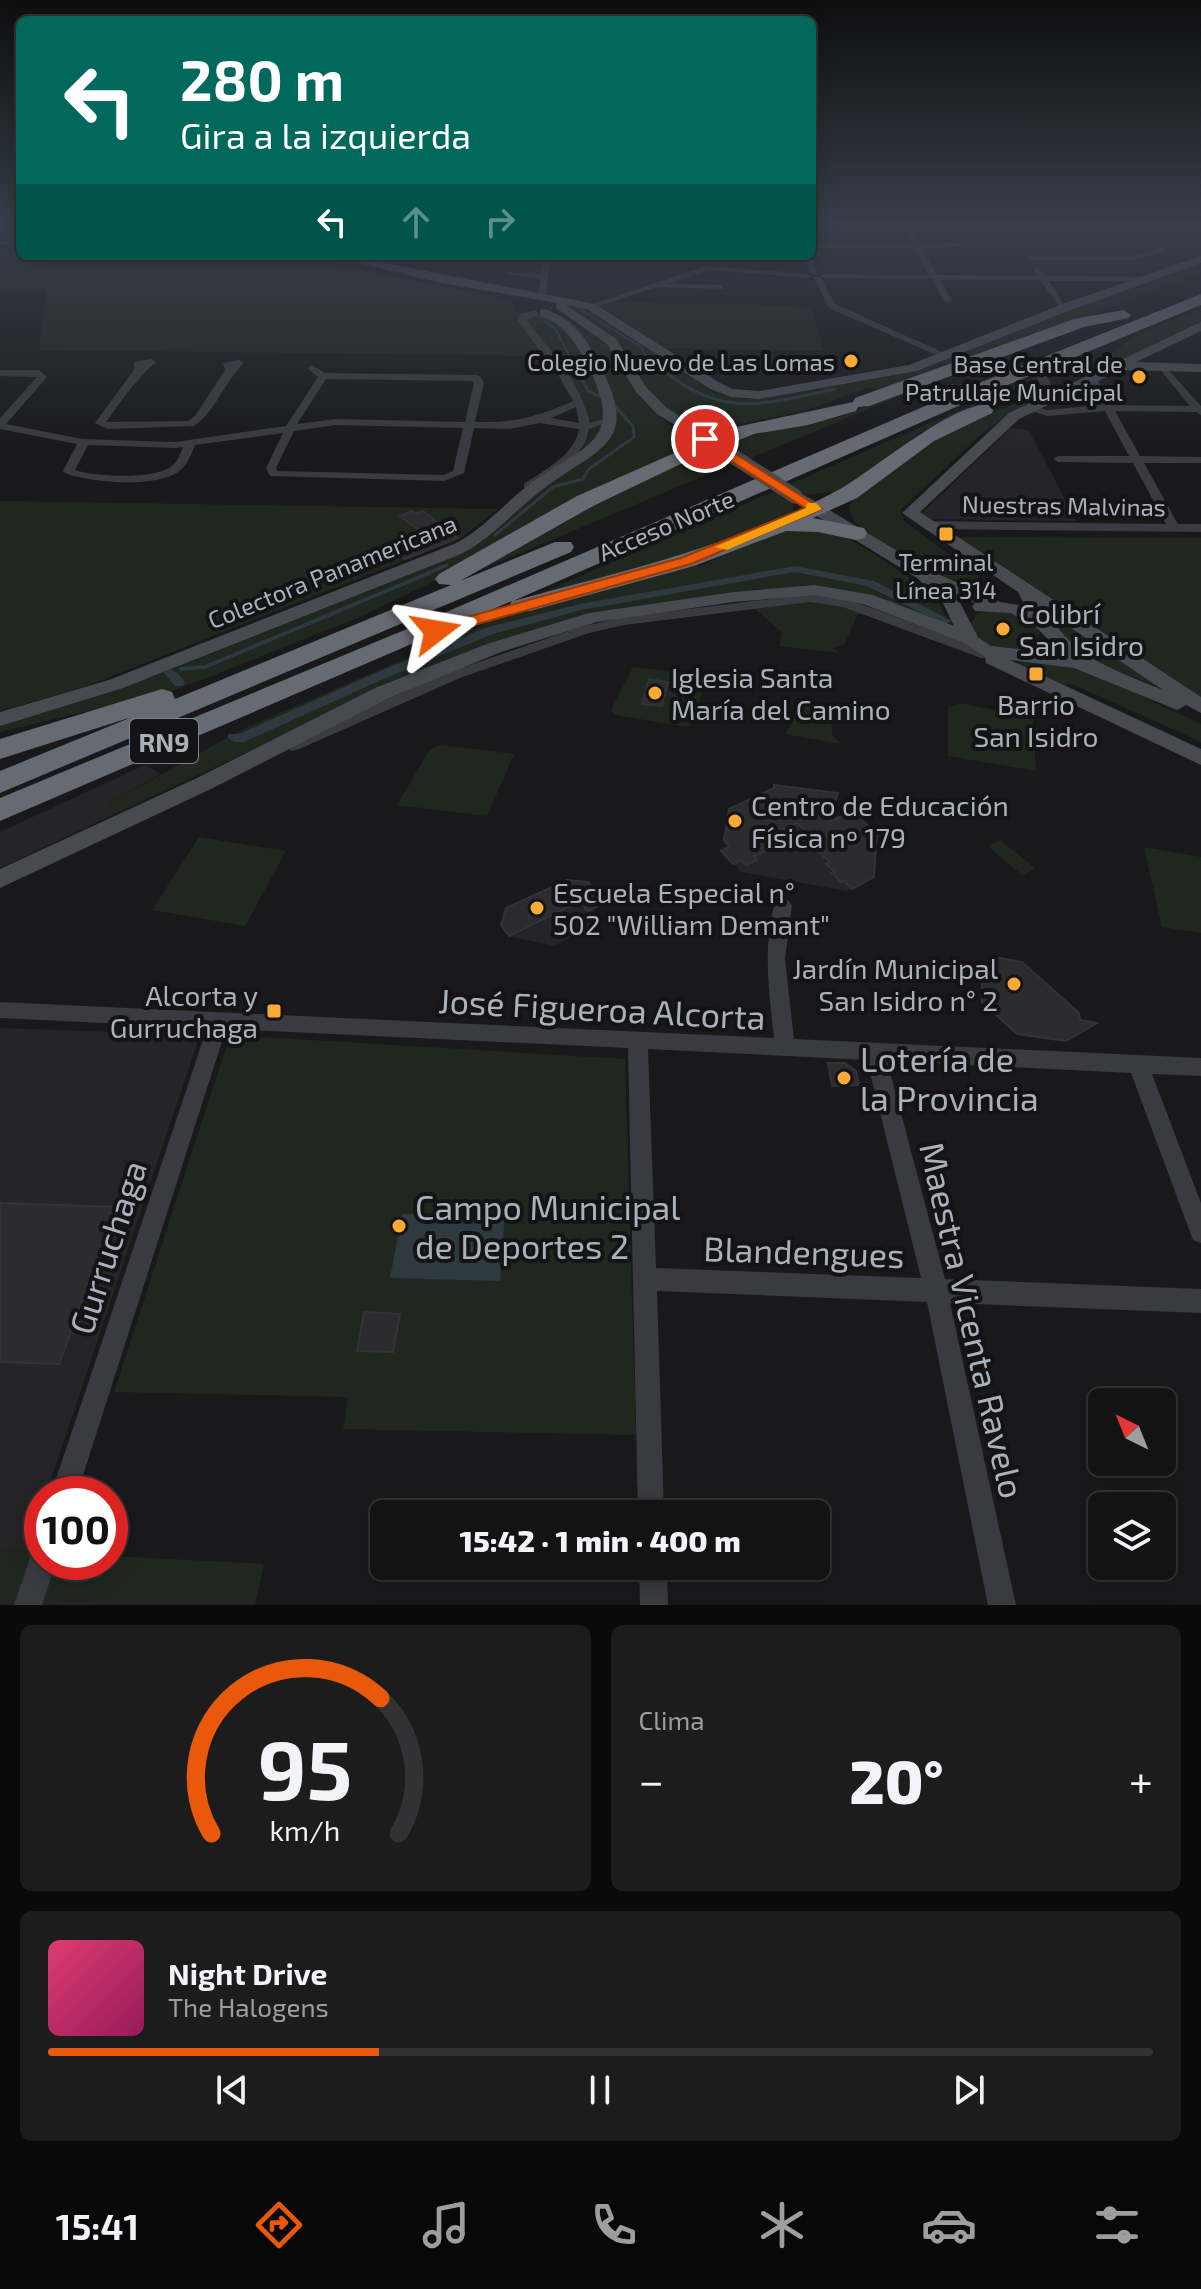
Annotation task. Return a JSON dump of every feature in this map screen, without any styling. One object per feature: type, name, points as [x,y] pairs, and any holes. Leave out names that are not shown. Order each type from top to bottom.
[{"type":"highway","name":"Acceso Norte","points":[[0,783],[1158,301]]},
{"type":"highway","name":"Acceso Norte","points":[[0,810],[974,392],[1196,301]]},
{"type":"highway","points":[[411,636],[461,625],[599,583],[674,565],[779,526],[849,493],[927,437],[1044,382],[1142,329],[1162,314]]},
{"type":"highway","points":[[342,641],[389,610],[574,507],[737,433],[808,419],[1080,323],[1123,315]]},
{"type":"highway","points":[[684,427],[737,433]]},
{"type":"highway","points":[[682,456],[692,443],[684,427]]},
{"type":"highway","points":[[849,493],[838,509],[856,533]]},
{"type":"highway","points":[[779,526],[813,524],[856,533]]},
{"type":"highway","points":[[0,749],[199,686],[306,657]]},
{"type":"street","points":[[513,301],[524,311],[543,305],[591,306],[606,301]]},
{"type":"street","points":[[526,301],[577,317],[612,342],[650,400],[684,427],[923,574],[995,605],[1022,611],[1046,627],[1074,654],[1098,669]]},
{"type":"street","points":[[543,301],[543,305]]},
{"type":"street","points":[[829,301],[832,306],[946,356]]},
{"type":"street","points":[[591,306],[731,393],[773,394],[880,376],[946,356],[1088,301]]},
{"type":"street","points":[[483,533],[512,500],[583,439],[586,427],[580,402],[541,342],[521,320],[543,305]]},
{"type":"street","points":[[539,420],[586,427],[610,420],[604,386],[581,341],[562,319],[543,305]]},
{"type":"street","points":[[1201,326],[1029,408],[998,428],[911,511],[926,525],[1201,706]]},
{"type":"street","points":[[1119,366],[1201,368]]},
{"type":"street","points":[[1163,367],[1200,411]]},
{"type":"street","points":[[312,368],[323,376],[477,378],[479,383],[458,473],[444,478],[274,474],[271,468],[290,428],[323,376]]},
{"type":"street","points":[[139,370],[99,421],[108,426],[178,426],[195,422],[230,370]]},
{"type":"street","points":[[0,373],[39,373],[42,377],[0,425],[84,442],[131,445],[190,444],[355,421],[509,426],[539,420],[580,402]]},
{"type":"street","points":[[1092,379],[1174,528]]},
{"type":"street","points":[[1029,408],[1050,413],[1110,408],[1200,411]]},
{"type":"street","name":"Colectora Panamericana","points":[[0,719],[116,684],[426,562],[483,533],[533,489],[583,457],[597,444],[610,420]]},
{"type":"street","points":[[131,445],[144,426]]},
{"type":"street","points":[[84,442],[69,471],[86,477],[165,474],[181,464],[190,444]]},
{"type":"street","points":[[1058,459],[1201,460]]},
{"type":"street","points":[[926,525],[948,546],[1008,589],[1009,598],[967,613],[965,635]]},
{"type":"street","name":"Nuestras Malvinas","points":[[926,525],[1201,528]]},
{"type":"street","points":[[923,574],[950,599],[965,635]]},
{"type":"street","points":[[1020,656],[1046,647],[1049,642],[1046,627],[1030,597],[1022,589]]},
{"type":"street","points":[[0,879],[213,779],[311,727],[421,676],[494,648],[603,616],[734,597],[815,590],[867,599],[965,635],[986,653],[1201,758]]},
{"type":"street","points":[[986,653],[1065,659],[1098,669],[1201,714]]},
{"type":"street","points":[[783,906],[777,924],[776,967],[785,1048]]},
{"type":"street","name":"José Figueroa Alcorta","points":[[0,1010],[1201,1067]]},
{"type":"street","name":"Gurruchaga","points":[[70,1476],[219,1022]]},
{"type":"street","points":[[638,1041],[651,1500]]},
{"type":"street","name":"Maestra Vicenta Ravelo","points":[[875,1052],[936,1290],[1002,1605]]},
{"type":"street","points":[[1138,1064],[1201,1232]]},
{"type":"street","name":"Blandengues","points":[[644,1279],[1201,1301]]},
{"type":"street","points":[[28,1605],[36,1580]]},
{"type":"street","points":[[653,1580],[654,1605]]},
{"type":"shaded area","points":[[45,301],[508,301],[513,304],[514,310],[523,314],[515,319],[549,356],[39,350]]},
{"type":"shaded area","points":[[607,301],[811,307],[824,351],[662,348],[601,306]]},
{"type":"shaded area","points":[[1093,301],[1127,301],[880,389],[868,388],[804,411],[729,426],[699,425],[676,418],[652,398],[625,354],[568,307],[588,309],[713,392],[740,399],[914,372]]},
{"type":"shaded area","points":[[1201,308],[1201,324],[1087,379],[1080,375],[1138,334]]},
{"type":"shaded area","points":[[535,315],[549,319],[577,343],[598,378],[607,412],[604,426],[594,440],[554,472],[583,445],[589,428],[587,412],[570,377],[525,321]]},
{"type":"shaded area","points":[[562,316],[606,341],[641,398],[686,440],[680,452],[580,499],[434,581],[360,617],[176,690],[0,732],[0,724],[157,675],[475,545],[612,425],[585,342]]},
{"type":"shaded area","points":[[1002,353],[749,459],[734,449],[740,440],[752,435],[837,418]]},
{"type":"shaded area","points":[[1061,368],[920,433],[843,491],[806,495],[790,484]]},
{"type":"shaded area","points":[[1033,397],[1040,400],[988,428],[900,510],[904,521],[998,591],[997,594],[983,594],[944,580],[901,556],[854,521],[849,509],[853,499],[918,449],[969,422]]},
{"type":"shaded area","name":"Terminal Línea 314","points":[[1011,428],[1029,430],[1076,521],[930,519],[922,513]]},
{"type":"shaded area","points":[[698,453],[712,453],[730,465],[444,585],[594,501]]},
{"type":"shaded area","points":[[776,490],[793,501],[793,514],[696,553],[519,603]]},
{"type":"shaded area","points":[[0,501],[498,509],[461,538],[81,688],[0,711]]},
{"type":"shaded area","points":[[803,528],[844,536],[862,546],[934,594],[949,622],[941,624],[840,590],[648,605],[402,680],[104,819],[111,802],[243,729],[496,619],[590,591],[705,564],[743,546]]},
{"type":"shaded area","points":[[1201,538],[1201,699],[960,539]]},
{"type":"shaded area","points":[[828,601],[865,612],[857,615],[845,644],[834,648],[840,653],[779,646],[782,632],[751,606]]},
{"type":"shaded area","points":[[1042,606],[1164,689],[1098,664],[1070,646]]},
{"type":"shaded area","points":[[985,611],[1017,613],[1040,631],[1038,644],[1019,651],[991,645],[970,625],[977,614]]},
{"type":"shaded area","points":[[1015,664],[1079,667],[1201,724],[1201,742],[1072,684],[1060,687]]},
{"type":"shaded area","points":[[633,667],[706,676],[693,724],[686,727],[616,715],[611,710]]},
{"type":"shaded area","points":[[803,702],[831,710],[832,734],[840,744],[785,734],[793,721],[794,707]]},
{"type":"shaded area","points":[[960,703],[1033,718],[1036,771],[948,756],[948,708]]},
{"type":"shaded area","points":[[441,745],[514,754],[487,816],[397,805],[430,749]]},
{"type":"shaded area","points":[[145,765],[160,774],[111,802],[104,819],[0,868],[0,832]]},
{"type":"shaded area","points":[[774,785],[838,793],[833,811],[840,817],[852,811],[877,834],[874,877],[847,891],[741,872],[721,851],[728,847],[725,837],[728,815],[736,811],[733,807]]},
{"type":"shaded area","points":[[199,837],[286,851],[245,926],[152,910]]},
{"type":"shaded area","points":[[1000,840],[1035,868],[1023,876],[988,846]]},
{"type":"shaded area","points":[[1144,847],[1201,857],[1201,933],[1162,927]]},
{"type":"shaded area","points":[[567,880],[588,882],[600,893],[588,929],[554,946],[509,936],[501,925],[506,908]]},
{"type":"shaded area","points":[[0,1028],[200,1035],[52,1476],[24,1476],[24,1551],[0,1550],[0,1362],[59,1364],[116,1208],[0,1203]]},
{"type":"shaded area","name":"Campo Municipal de Deportes 2","points":[[230,1035],[625,1059],[636,1435],[343,1429],[348,1397],[114,1392]]},
{"type":"shaded area","points":[[505,1213],[500,1281],[390,1278],[402,1214]]},
{"type":"shaded area","points":[[0,1550],[24,1551],[24,1580],[128,1580],[128,1557],[264,1564],[255,1605],[0,1605]]},
{"type":"building","points":[[412,511],[416,514],[423,511],[458,538],[405,559],[388,545],[421,532],[400,516]]},
{"type":"building","name":"Iglesia Santa María del Camino","points":[[649,679],[668,682],[662,706],[642,704]]},
{"type":"building","points":[[774,785],[838,793],[829,822],[852,811],[877,834],[874,877],[852,889],[844,881],[841,882],[826,864],[830,862],[820,853],[824,851],[815,843],[817,841],[797,823],[778,832],[781,836],[763,848],[766,851],[754,856],[757,860],[746,865],[741,860],[733,864],[721,851],[729,847],[724,840],[729,809],[774,788]]},
{"type":"building","name":"Escuela Especial n° 502 \"William Demant\"","points":[[567,880],[588,882],[600,893],[596,907],[588,911],[580,901],[509,936],[501,925],[506,908]]},
{"type":"building","name":"Jardín Municipal San Isidro n° 2","points":[[994,957],[1022,962],[1079,1013],[1080,1020],[1097,1023],[1066,1041],[1017,1034],[982,1002],[982,965]]},
{"type":"building","name":"Lotería de la Provincia","points":[[828,1063],[845,1063],[856,1071],[859,1085],[832,1086]]},
{"type":"building","points":[[0,1203],[117,1207],[59,1364],[0,1362]]},
{"type":"building","name":"Campo Municipal de Deportes 2","points":[[364,1312],[400,1314],[393,1352],[357,1351]]},
{"type":"waterway","points":[[576,307],[640,346],[647,357],[673,378]]},
{"type":"waterway","points":[[538,316],[556,330],[581,378]]},
{"type":"waterway","points":[[580,376],[588,391],[602,397]]},
{"type":"waterway","points":[[671,376],[711,398],[750,404],[835,389]]},
{"type":"waterway","points":[[495,535],[553,487],[583,479],[589,469],[634,437],[633,426],[612,403]]},
{"type":"waterway","points":[[424,575],[447,565]]},
{"type":"waterway","points":[[234,737],[239,739],[489,631],[580,607],[795,569],[870,583],[946,621]]},
{"type":"waterway","points":[[181,669],[205,667],[429,573]]},
{"type":"waterway","points":[[170,673],[179,683]]},
{"type":"tunnel","points":[[1040,384],[1049,380]]},
{"type":"slow traffic","points":[[722,547],[815,509],[811,506]]},
{"type":"place","name":"Colegio Nuevo de Las Lomas","points":[[851,361]]},
{"type":"place","name":"Base Central de Patrullaje Municipal","points":[[1139,377]]},
{"type":"place","name":"Terminal Línea 314","points":[[946,534]]},
{"type":"place","name":"Colibrí San Isidro","points":[[1003,629]]},
{"type":"place","name":"Barrio San Isidro","points":[[1036,674]]},
{"type":"place","name":"Iglesia Santa María del Camino","points":[[655,693]]},
{"type":"place","name":"Centro de Educación Física nº 179","points":[[735,821]]},
{"type":"place","name":"Escuela Especial n° 502 \"William Demant\"","points":[[537,908]]},
{"type":"place","name":"Jardín Municipal San Isidro n° 2","points":[[1014,984]]},
{"type":"place","name":"Alcorta y Gurruchaga","points":[[274,1011]]},
{"type":"place","name":"Lotería de la Provincia","points":[[844,1078]]},
{"type":"place","name":"Campo Municipal de Deportes 2","points":[[399,1226]]},
{"type":"route","points":[[436,631],[599,583],[674,565],[779,526],[815,509],[705,439]]}]
